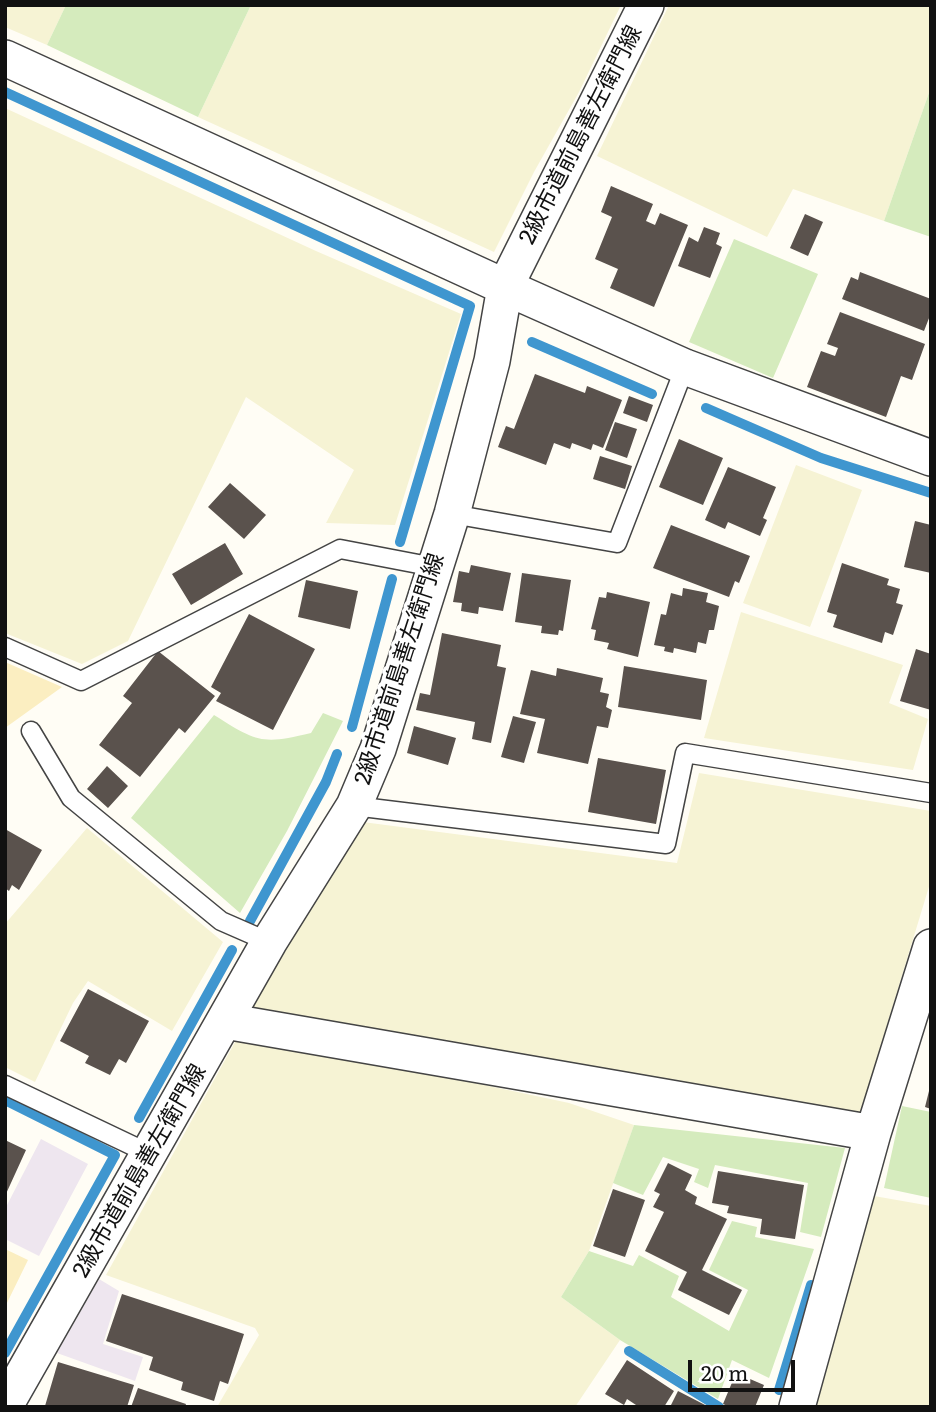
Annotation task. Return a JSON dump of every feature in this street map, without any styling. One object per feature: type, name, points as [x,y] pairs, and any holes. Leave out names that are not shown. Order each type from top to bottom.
[{"type":"street","name":"2級市道前島善左衛門線","points":[[5,1406],[269,942],[354,806],[377,749],[452,514],[492,361],[505,287],[646,5]]},
{"type":"street","points":[[5,58],[684,367],[931,458]]},
{"type":"street","points":[[797,1407],[873,1133],[931,947]]},
{"type":"street","points":[[225,1021],[873,1133]]},
{"type":"lane","points":[[452,514],[617,543],[684,367]]},
{"type":"lane","points":[[5,647],[81,681],[340,550],[434,567]]},
{"type":"lane","points":[[31,731],[71,798],[221,921],[269,942]]},
{"type":"lane","points":[[354,806],[666,845],[685,753],[931,793]]},
{"type":"lane","points":[[5,1084],[150,1154]]},
{"type":"shaded area","points":[[5,5],[66,5],[47,45],[5,27]]},
{"type":"shaded area","points":[[251,5],[621,5],[579,92],[534,172],[494,252],[198,117]]},
{"type":"shaded area","points":[[669,5],[931,5],[931,87],[884,221],[793,189],[767,237],[597,156]]},
{"type":"shaded area","points":[[5,108],[316,251],[461,314],[395,525],[326,523],[354,470],[246,397],[128,641],[82,664],[5,633]]},
{"type":"shaded area","points":[[796,465],[862,490],[810,627],[743,603]]},
{"type":"shaded area","points":[[741,612],[903,665],[889,703],[928,719],[913,770],[704,738]]},
{"type":"shaded area","points":[[699,773],[931,811],[931,880],[860,1114],[248,1011],[355,821],[677,863]]},
{"type":"shaded area","points":[[87,828],[223,942],[172,1031],[88,981],[73,1003],[35,1082],[5,1067],[5,924]]},
{"type":"shaded area","points":[[240,1033],[569,1103],[634,1125],[589,1251],[561,1297],[620,1340],[575,1407],[217,1407],[259,1335],[255,1328],[106,1275]]},
{"type":"shaded area","points":[[41,1139],[88,1164],[39,1256],[5,1239],[5,1209]]},
{"type":"shaded area","points":[[874,1196],[931,1206],[931,1407],[816,1407]]},
{"type":"shaded area","points":[[99,1279],[119,1291],[103,1344],[143,1357],[135,1381],[57,1353]]},
{"type":"green space","points":[[66,5],[251,5],[198,117],[47,45]]},
{"type":"green space","points":[[931,87],[931,237],[884,221]]},
{"type":"green space","points":[[734,239],[818,274],[773,378],[689,342]]},
{"type":"green space","points":[[323,713],[343,721],[287,831],[240,913],[131,818],[214,715],[251,736],[270,740],[311,733]]},
{"type":"green space","points":[[902,1106],[931,1112],[931,1198],[884,1188]]},
{"type":"green space","points":[[634,1125],[845,1148],[821,1237],[800,1232],[808,1183],[715,1165],[708,1188],[694,1182],[699,1169],[663,1157],[643,1195],[613,1183]]},
{"type":"green space","points":[[732,1221],[757,1227],[755,1237],[814,1249],[769,1378],[732,1360],[718,1399],[620,1340],[561,1297],[589,1251],[633,1266],[639,1255],[679,1276],[671,1297],[729,1331],[748,1290],[709,1270]]},
{"type":"sand","points":[[5,662],[62,687],[5,728]]},
{"type":"sand","points":[[5,1249],[28,1260],[5,1307]]},
{"type":"building","points":[[611,186],[653,204],[646,221],[655,225],[660,213],[688,225],[654,307],[610,288],[618,269],[595,259],[612,217],[601,212]]},
{"type":"building","points":[[805,214],[823,222],[808,256],[790,248]]},
{"type":"building","points":[[704,227],[720,233],[716,244],[722,247],[710,278],[678,266],[689,237],[698,242]]},
{"type":"building","points":[[860,272],[931,299],[931,313],[924,331],[842,299],[851,277],[858,280]]},
{"type":"building","points":[[840,312],[925,344],[912,380],[901,376],[886,417],[807,387],[821,351],[835,356],[838,348],[827,344]]},
{"type":"building","points":[[535,374],[585,393],[587,386],[622,400],[603,448],[593,444],[591,450],[572,443],[570,449],[554,443],[546,465],[498,447],[506,426],[514,429]]},
{"type":"building","points":[[629,396],[653,405],[647,422],[623,413]]},
{"type":"building","points":[[615,422],[637,429],[627,458],[605,450]]},
{"type":"building","points":[[679,439],[723,458],[703,505],[659,487]]},
{"type":"building","points":[[600,456],[632,466],[625,489],[593,479]]},
{"type":"building","points":[[728,467],[776,487],[763,518],[767,520],[760,536],[728,522],[725,529],[705,520]]},
{"type":"building","points":[[230,483],[266,515],[244,539],[208,507]]},
{"type":"building","points":[[915,521],[931,525],[931,573],[904,567]]},
{"type":"building","points":[[671,525],[750,556],[739,583],[735,581],[729,597],[653,568]]},
{"type":"building","points":[[225,543],[243,574],[191,605],[172,574]]},
{"type":"building","points":[[842,563],[889,579],[887,585],[900,589],[896,603],[903,605],[893,635],[885,632],[882,643],[833,627],[837,615],[827,612]]},
{"type":"building","points":[[471,565],[511,573],[503,611],[479,607],[478,614],[461,611],[462,603],[453,602],[459,571],[469,573]]},
{"type":"building","points":[[522,573],[571,580],[563,631],[559,630],[558,635],[541,633],[542,626],[515,622]]},
{"type":"building","points":[[306,580],[358,591],[350,629],[298,617]]},
{"type":"building","points":[[683,588],[708,593],[706,602],[719,606],[714,630],[709,630],[706,644],[698,642],[696,653],[674,648],[673,653],[664,651],[665,647],[654,645],[661,614],[666,615],[671,593],[682,596]]},
{"type":"building","points":[[607,592],[650,602],[638,657],[607,649],[609,643],[594,640],[596,630],[591,629],[599,597],[606,598]]},
{"type":"building","points":[[249,614],[315,649],[273,730],[216,701],[221,693],[211,687]]},
{"type":"building","points":[[442,633],[501,645],[497,666],[506,668],[491,743],[472,739],[475,722],[416,710],[420,693],[430,695]]},
{"type":"building","points":[[916,649],[931,654],[931,710],[900,701]]},
{"type":"building","points":[[158,651],[215,696],[185,733],[179,728],[140,777],[99,745],[132,703],[123,696]]},
{"type":"building","points":[[624,666],[707,680],[701,720],[618,707]]},
{"type":"building","points":[[557,668],[603,678],[600,692],[609,694],[606,707],[612,710],[608,728],[597,726],[588,764],[537,753],[545,719],[520,714],[531,670],[556,676]]},
{"type":"building","points":[[513,716],[536,722],[524,763],[501,757]]},
{"type":"building","points":[[414,726],[456,738],[448,765],[407,753]]},
{"type":"building","points":[[598,758],[666,770],[656,824],[588,812]]},
{"type":"building","points":[[107,766],[128,786],[108,808],[87,789]]},
{"type":"building","points":[[5,829],[42,850],[19,890],[12,885],[9,891],[5,888]]},
{"type":"building","points":[[88,989],[149,1021],[126,1063],[119,1059],[110,1075],[85,1063],[89,1056],[60,1041]]},
{"type":"building","points":[[931,1087],[931,1109],[925,1107]]},
{"type":"building","points":[[5,1140],[26,1150],[5,1196]]},
{"type":"building","points":[[668,1163],[692,1175],[685,1190],[697,1197],[695,1204],[727,1219],[702,1270],[742,1290],[729,1315],[678,1290],[687,1272],[645,1251],[664,1212],[653,1207],[660,1194],[654,1191]]},
{"type":"building","points":[[718,1171],[804,1185],[795,1239],[760,1234],[762,1219],[727,1213],[729,1206],[712,1203]]},
{"type":"building","points":[[613,1189],[645,1200],[625,1257],[593,1246]]},
{"type":"building","points":[[122,1294],[244,1334],[228,1384],[220,1381],[214,1401],[181,1390],[183,1382],[149,1370],[153,1357],[106,1341]]},
{"type":"building","points":[[627,1360],[674,1391],[664,1407],[639,1407],[627,1399],[624,1405],[605,1394]]},
{"type":"building","points":[[58,1362],[134,1385],[127,1407],[45,1406]]},
{"type":"building","points":[[736,1373],[764,1385],[755,1407],[730,1407],[723,1404]]},
{"type":"building","points":[[138,1388],[186,1404],[185,1407],[131,1407]]},
{"type":"building","points":[[678,1391],[709,1407],[670,1407]]},
{"type":"waterway","points":[[5,92],[470,306],[400,542]]},
{"type":"waterway","points":[[532,342],[652,394]]},
{"type":"waterway","points":[[706,408],[821,458],[931,493]]},
{"type":"waterway","points":[[352,727],[392,579]]},
{"type":"waterway","points":[[250,921],[326,782],[337,754]]},
{"type":"waterway","points":[[139,1118],[232,950]]},
{"type":"waterway","points":[[5,1100],[115,1155],[5,1353]]},
{"type":"waterway","points":[[779,1390],[811,1285]]},
{"type":"waterway","points":[[629,1351],[719,1407]]}]
